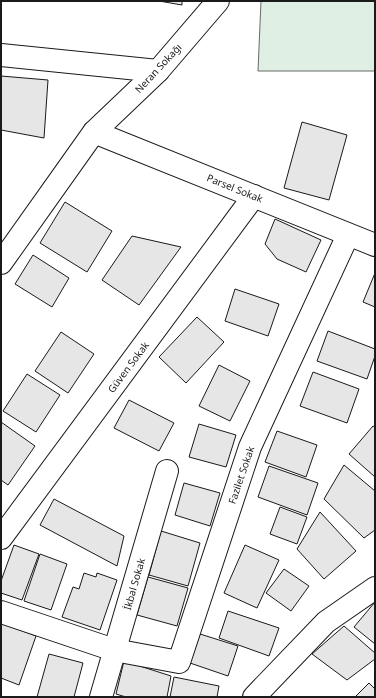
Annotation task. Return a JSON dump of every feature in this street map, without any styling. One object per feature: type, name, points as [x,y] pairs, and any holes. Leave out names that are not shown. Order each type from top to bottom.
[{"type":"street","name":"Neran Sokağı","points":[[1,263],[94,132],[158,71],[218,1]]},
{"type":"street","points":[[1,55],[158,71]]},
{"type":"street","name":"Parsel Sokak","points":[[94,132],[375,245]]},
{"type":"street","name":"Güven Sokak","points":[[1,538],[254,196]]},
{"type":"street","name":"Fazilet Sokak","points":[[114,650],[179,662],[250,447],[348,235]]},
{"type":"street","name":"İkbal Sokak","points":[[101,697],[167,471]]},
{"type":"street","points":[[254,697],[326,622],[375,588]]},
{"type":"street","points":[[1,612],[114,650]]},
{"type":"green space","points":[[261,1],[375,1],[375,71],[258,71]]},
{"type":"building","points":[[159,1],[182,1],[182,5]]},
{"type":"building","points":[[1,76],[48,80],[44,138],[1,130]]},
{"type":"building","points":[[302,122],[347,135],[329,200],[284,188]]},
{"type":"building","points":[[65,202],[112,231],[87,272],[40,243]]},
{"type":"building","points":[[275,219],[321,240],[306,272],[277,259],[265,244]]},
{"type":"building","points":[[132,236],[181,247],[139,305],[102,280]]},
{"type":"building","points":[[33,255],[69,278],[52,307],[15,284]]},
{"type":"building","points":[[375,273],[375,307],[363,302]]},
{"type":"building","points":[[235,289],[279,304],[268,336],[225,321]]},
{"type":"building","points":[[197,317],[224,342],[186,383],[159,357]]},
{"type":"building","points":[[328,331],[375,349],[375,356],[367,379],[317,361]]},
{"type":"building","points":[[61,332],[94,354],[68,393],[35,371]]},
{"type":"building","points":[[219,365],[250,381],[230,421],[199,406]]},
{"type":"building","points":[[313,372],[359,389],[347,423],[300,406]]},
{"type":"building","points":[[27,374],[60,395],[36,432],[3,411]]},
{"type":"building","points":[[129,400],[174,423],[159,451],[114,428]]},
{"type":"building","points":[[1,422],[35,446],[8,485],[1,480]]},
{"type":"building","points":[[199,424],[236,435],[226,467],[189,457]]},
{"type":"building","points":[[373,426],[375,427],[375,477],[349,454]]},
{"type":"building","points":[[277,431],[317,445],[306,477],[265,462]]},
{"type":"building","points":[[344,465],[375,491],[375,530],[364,538],[324,499]]},
{"type":"building","points":[[269,466],[318,483],[307,515],[258,497]]},
{"type":"building","points":[[184,483],[220,493],[210,526],[175,515]]},
{"type":"building","points":[[54,499],[124,536],[117,566],[40,525]]},
{"type":"building","points":[[280,507],[307,517],[297,544],[270,534]]},
{"type":"building","points":[[320,512],[356,551],[324,579],[297,549]]},
{"type":"building","points":[[161,531],[200,543],[188,586],[149,575]]},
{"type":"building","points":[[14,545],[39,554],[22,600],[1,593],[1,581]]},
{"type":"building","points":[[245,545],[279,560],[257,608],[224,593]]},
{"type":"building","points":[[40,554],[67,564],[51,610],[24,601]]},
{"type":"building","points":[[284,569],[309,586],[291,611],[266,593]]},
{"type":"building","points":[[84,573],[96,577],[97,573],[117,580],[100,630],[62,617],[73,587],[79,589]]},
{"type":"building","points":[[148,577],[188,588],[177,626],[137,615]]},
{"type":"building","points":[[375,602],[375,644],[354,627]]},
{"type":"building","points":[[228,611],[279,628],[269,656],[219,638]]},
{"type":"building","points":[[1,623],[36,636],[19,685],[1,678]]},
{"type":"building","points":[[344,626],[375,653],[375,659],[347,680],[312,654]]},
{"type":"building","points":[[200,634],[238,646],[228,676],[190,663]]},
{"type":"building","points":[[49,654],[83,663],[74,697],[37,697]]},
{"type":"building","points":[[124,661],[171,676],[167,697],[126,697],[116,694]]},
{"type":"building","points":[[174,677],[219,686],[217,697],[170,697]]},
{"type":"building","points":[[369,683],[375,689],[375,697],[355,697]]}]
